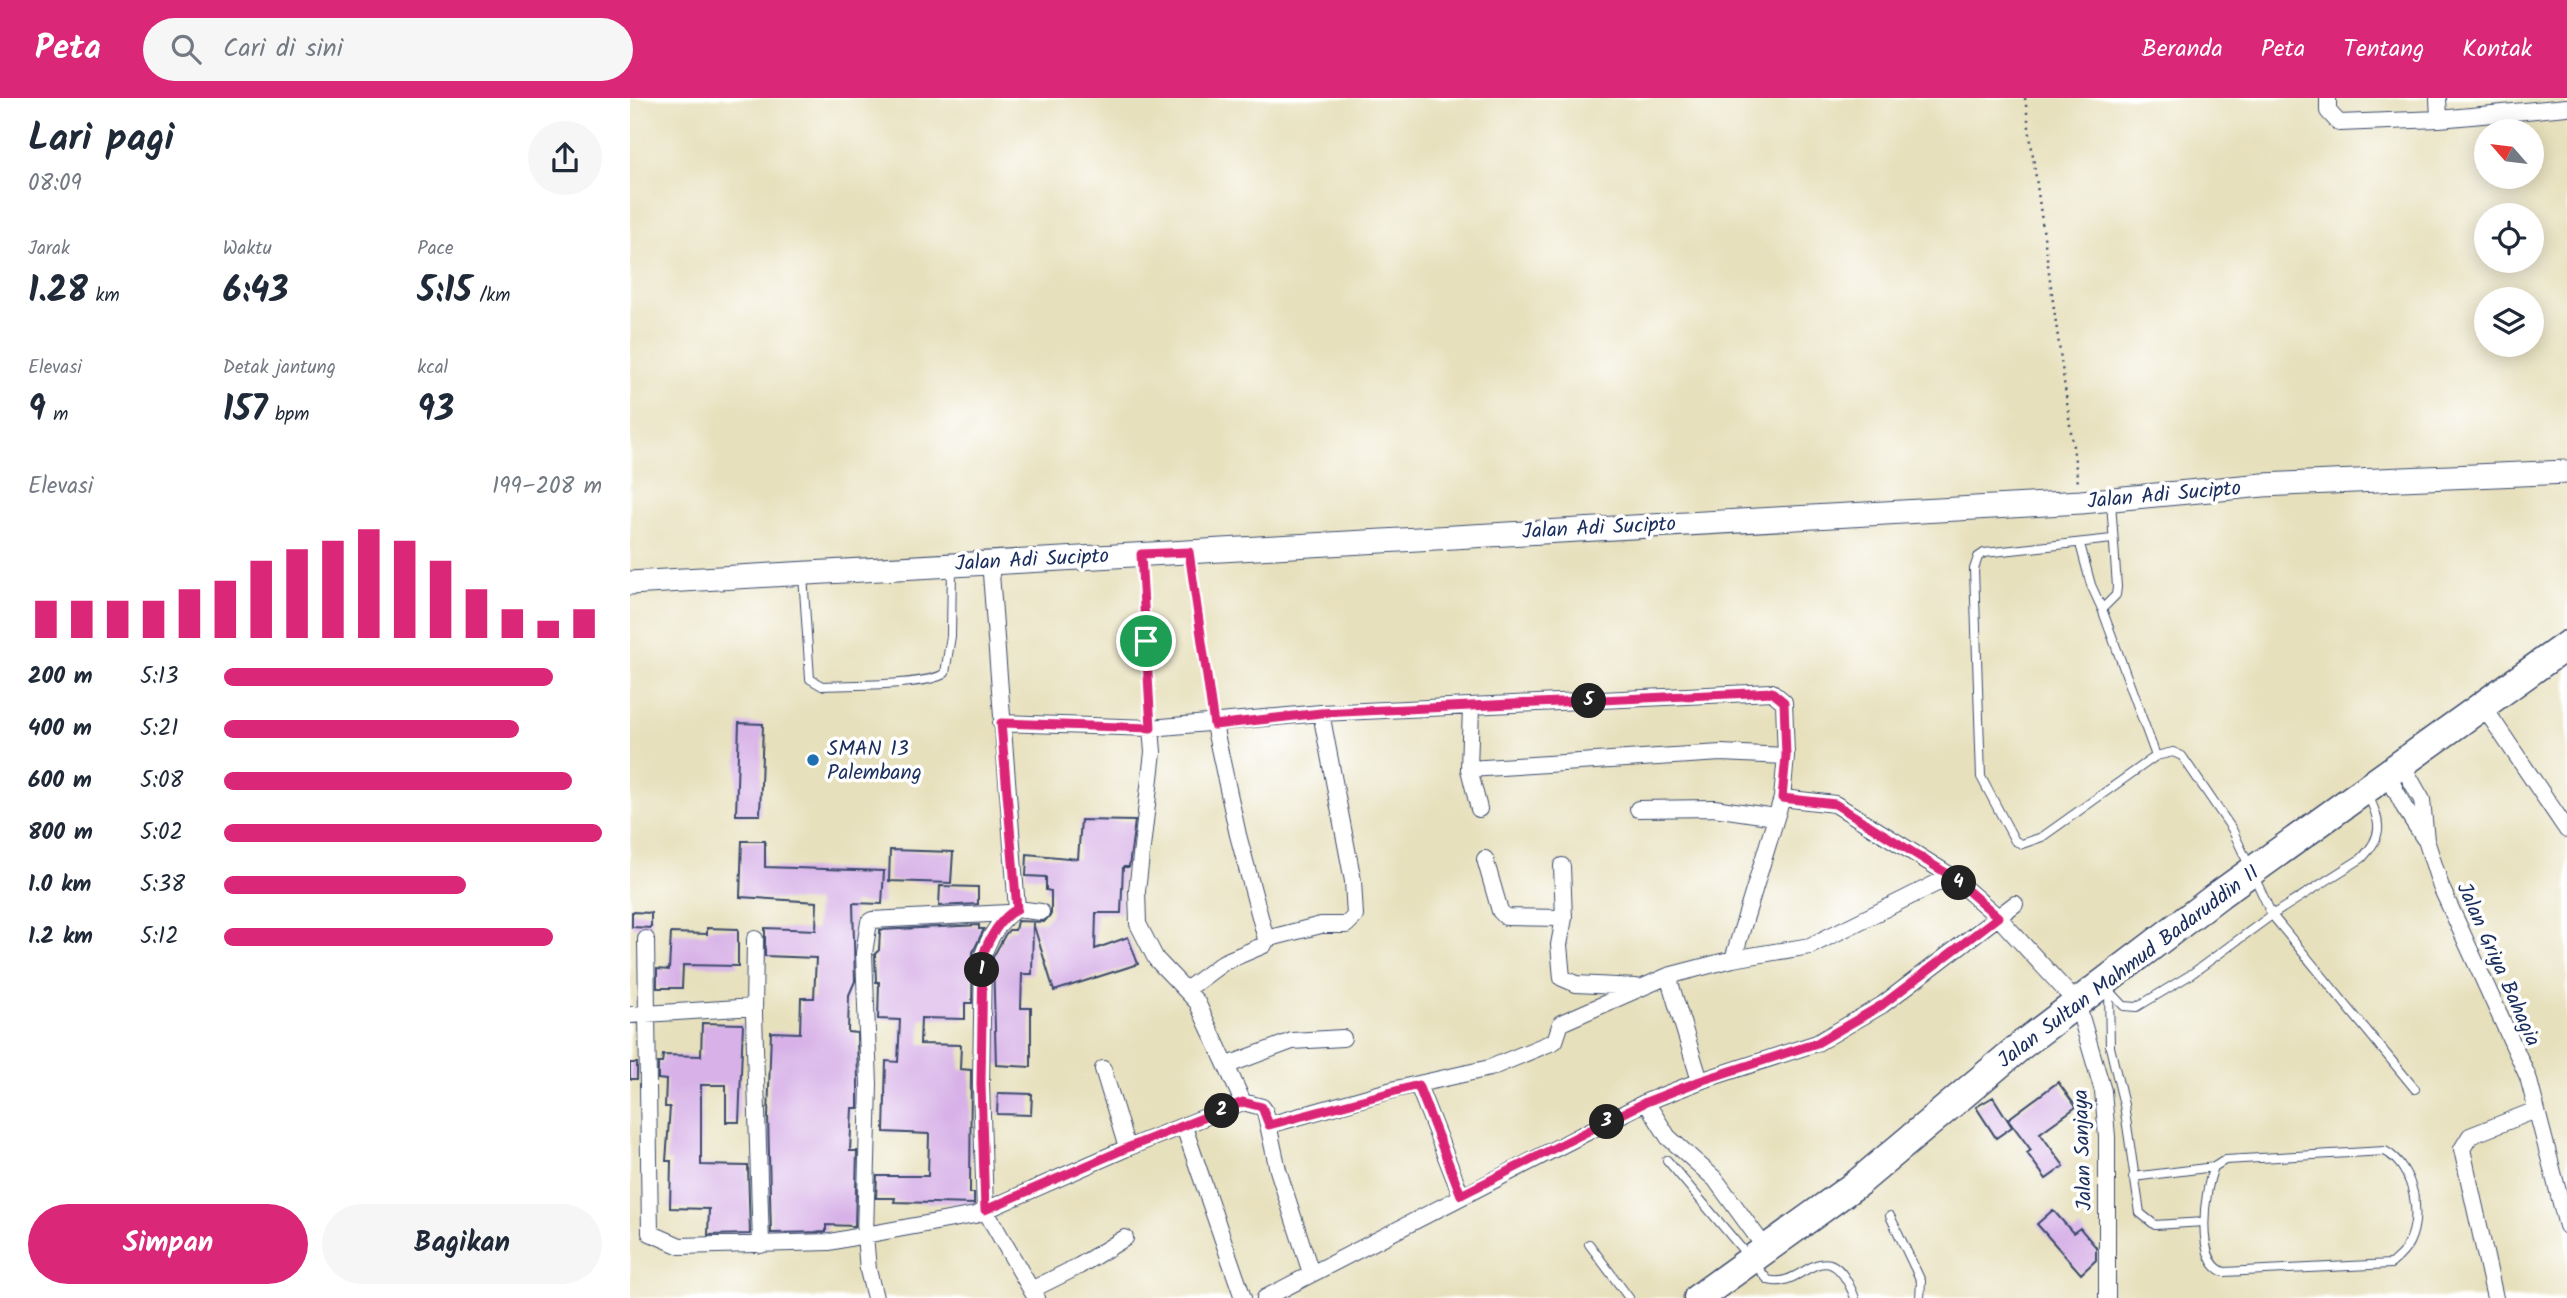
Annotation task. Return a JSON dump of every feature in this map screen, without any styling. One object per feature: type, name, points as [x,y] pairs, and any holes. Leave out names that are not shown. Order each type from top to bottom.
[{"type":"highway","name":"Jalan Sultan Mahmud Badaruddin II","points":[[1698,1298],[1859,1182],[2023,1044],[2077,1003],[2107,986],[2250,871],[2567,645]]},
{"type":"street","points":[[2328,98],[2328,111],[2339,124],[2439,119],[2567,107]]},
{"type":"street","points":[[2438,98],[2439,119]]},
{"type":"street","name":"Jalan Adi Sucipto","points":[[630,583],[803,575],[951,562],[1189,552],[2081,502],[2263,485],[2567,472]]},
{"type":"street","points":[[990,561],[1013,911],[987,943],[983,955],[981,1084],[985,1210],[1034,1294],[1125,1238]]},
{"type":"street","points":[[1001,723],[1151,728],[1214,725],[1321,713],[1772,692],[1784,702],[1786,756],[1782,798],[1733,959]]},
{"type":"street","points":[[2483,706],[2567,830]]},
{"type":"street","points":[[1471,707],[1469,769],[1479,809]]},
{"type":"street","points":[[1266,939],[1321,925],[1346,925],[1355,916],[1353,881],[1321,713]]},
{"type":"street","points":[[1186,990],[1224,962],[1264,945],[1266,939],[1237,835],[1214,725]]},
{"type":"street","points":[[1151,728],[1153,752],[1137,891],[1139,924],[1156,959],[1196,1002],[1228,1065],[1243,1102]]},
{"type":"street","points":[[1469,769],[1721,753],[1786,756]]},
{"type":"street","name":"Jalan Griya Bahagia","points":[[2385,775],[2422,800],[2426,840],[2441,887],[2528,1077],[2567,1226]]},
{"type":"street","points":[[1782,798],[1835,804],[1951,876],[1998,917],[2077,1003]]},
{"type":"street","points":[[1638,809],[1714,808],[1775,817]]},
{"type":"street","points":[[1485,859],[1500,911],[1506,917],[1564,918]]},
{"type":"street","points":[[1562,866],[1564,918],[1559,945],[1562,978],[1576,984],[1636,987]]},
{"type":"street","points":[[1269,1125],[1490,1068],[1555,1041],[1561,1023],[1619,999],[1636,987],[1668,975],[1733,959],[1810,946],[1951,876]]},
{"type":"street","points":[[1265,1298],[1646,1102],[1700,1081],[1817,1043],[1882,1005],[2015,904]]},
{"type":"street","points":[[875,1298],[868,1270],[865,1235],[869,1084],[864,953],[869,922],[872,919],[1013,911],[1041,912]]},
{"type":"street","points":[[646,939],[637,1014],[650,1233],[680,1246],[830,1242],[975,1215],[1127,1148],[1243,1102],[1262,1107],[1269,1125],[1278,1170],[1311,1273]]},
{"type":"street","points":[[755,939],[754,1007],[761,1245]]},
{"type":"street","points":[[1668,975],[1700,1081]]},
{"type":"street","name":"Jalan Sanjaya","points":[[2077,1003],[2103,1091],[2107,1137],[2107,1298]]},
{"type":"street","points":[[637,1014],[754,1007]]},
{"type":"street","points":[[1228,1065],[1292,1041],[1343,1038]]},
{"type":"street","points":[[1103,1069],[1127,1148]]},
{"type":"street","points":[[1418,1085],[1461,1195]]},
{"type":"street","points":[[1646,1102],[1668,1137],[1715,1179],[1759,1254]]},
{"type":"street","points":[[2495,1298],[2462,1149],[2470,1136],[2536,1110]]},
{"type":"street","points":[[1184,1126],[1243,1298]]},
{"type":"lane","points":[[2102,609],[2116,595],[2118,587],[2110,500]]},
{"type":"lane","points":[[2112,539],[1984,553],[1978,557],[1974,569],[1982,777],[2015,841],[2030,844],[2156,756],[2173,751],[2182,756],[2215,801],[2272,915],[2415,1089]]},
{"type":"lane","points":[[2080,544],[2091,585],[2156,756]]},
{"type":"lane","points":[[803,575],[807,657],[812,683],[822,686],[919,681],[938,678],[947,670],[951,562]]},
{"type":"lane","points":[[2107,986],[2124,1006],[2137,1007],[2190,975],[2272,915],[2362,858],[2374,845],[2379,831],[2377,815],[2385,775]]},
{"type":"lane","points":[[2107,986],[2110,1047],[2124,1105],[2140,1213],[2147,1221],[2168,1227],[2204,1222]]},
{"type":"lane","points":[[2133,1177],[2214,1167],[2225,1160],[2385,1151],[2398,1158],[2409,1174],[2416,1222],[2407,1248],[2391,1264],[2224,1272],[2215,1269],[2209,1261],[2204,1222],[2214,1167]]},
{"type":"lane","points":[[1667,1160],[1759,1254],[1768,1280],[1774,1282],[1824,1262],[1833,1265],[1856,1298]]},
{"type":"lane","points":[[1890,1216],[1921,1281],[1920,1298]]},
{"type":"lane","points":[[1589,1244],[1629,1298]]},
{"type":"path","points":[[2025,98],[2081,502]]},
{"type":"path","points":[[1189,552],[1214,725]]},
{"type":"path","points":[[1141,554],[1151,728]]},
{"type":"building","points":[[739,723],[763,724],[760,815],[736,815]]},
{"type":"building","points":[[1081,820],[1135,821],[1129,867],[1123,867],[1121,913],[1096,913],[1095,949],[1128,937],[1138,964],[1054,991],[1033,923],[1032,974],[1022,974],[1021,1008],[1031,1008],[1031,1067],[996,1065],[993,957],[1009,930],[1015,930],[1017,921],[1044,922],[1051,914],[1051,891],[1046,890],[1046,877],[1026,876],[1027,854],[1078,859]]},
{"type":"building","points":[[742,841],[765,841],[765,867],[884,871],[882,904],[853,903],[855,981],[849,995],[848,1032],[857,1033],[858,1108],[852,1108],[850,1151],[857,1151],[855,1226],[826,1225],[826,1232],[771,1233],[768,1116],[771,1032],[800,1033],[801,998],[814,998],[816,958],[765,956],[765,928],[816,930],[817,902],[740,897]]},
{"type":"building","points":[[890,850],[953,852],[951,883],[889,881]]},
{"type":"building","points":[[940,886],[978,887],[978,904],[939,906]]},
{"type":"building","points":[[632,912],[651,913],[651,928],[632,927]]},
{"type":"building","points":[[979,925],[979,929],[984,929],[973,952],[972,1003],[965,1003],[965,1019],[921,1018],[920,1044],[961,1045],[960,1069],[971,1070],[970,1193],[974,1193],[974,1204],[894,1202],[895,1198],[876,1198],[877,1176],[928,1176],[929,1134],[884,1132],[886,1061],[898,1062],[900,1020],[878,1019],[879,982],[876,982],[875,954],[879,950],[880,930]]},
{"type":"building","points":[[707,928],[738,929],[738,966],[683,965],[682,988],[657,988],[657,969],[669,970],[671,933],[707,934]]},
{"type":"building","points":[[702,1023],[743,1024],[739,1122],[726,1122],[726,1085],[701,1085],[701,1165],[748,1166],[750,1234],[708,1235],[709,1209],[670,1208],[671,1161],[666,1161],[670,1107],[665,1107],[666,1080],[658,1079],[658,1063],[662,1063],[663,1055],[701,1056]]},
{"type":"building","points":[[630,1063],[637,1063],[637,1079],[630,1079]]},
{"type":"building","points":[[2058,1082],[2076,1107],[2040,1133],[2064,1166],[2046,1179],[2027,1153],[2031,1150],[2008,1119]]},
{"type":"building","points":[[998,1093],[1032,1094],[1031,1115],[997,1114]]},
{"type":"building","points":[[1993,1097],[2012,1127],[1996,1138],[1976,1107]]},
{"type":"building","points":[[2053,1210],[2073,1233],[2080,1228],[2096,1247],[2096,1260],[2081,1274],[2037,1224]]},
{"type":"place","name":"SMAN 13 Palembang","points":[[813,760]]},
{"type":"route","points":[[1189,552],[1214,725],[1321,713],[1772,692],[1779,695],[1784,702],[1786,756],[1782,798],[1821,800],[1835,804],[1951,876],[1998,917],[1882,1005],[1817,1043],[1700,1081],[1646,1102],[1461,1195],[1438,1143],[1418,1085],[1269,1125],[1262,1107],[1243,1102],[1127,1148],[985,1210],[981,1084],[983,955],[987,943],[1008,913],[1017,909],[1001,723],[1151,728],[1146,641],[1141,554],[1189,552]]}]
